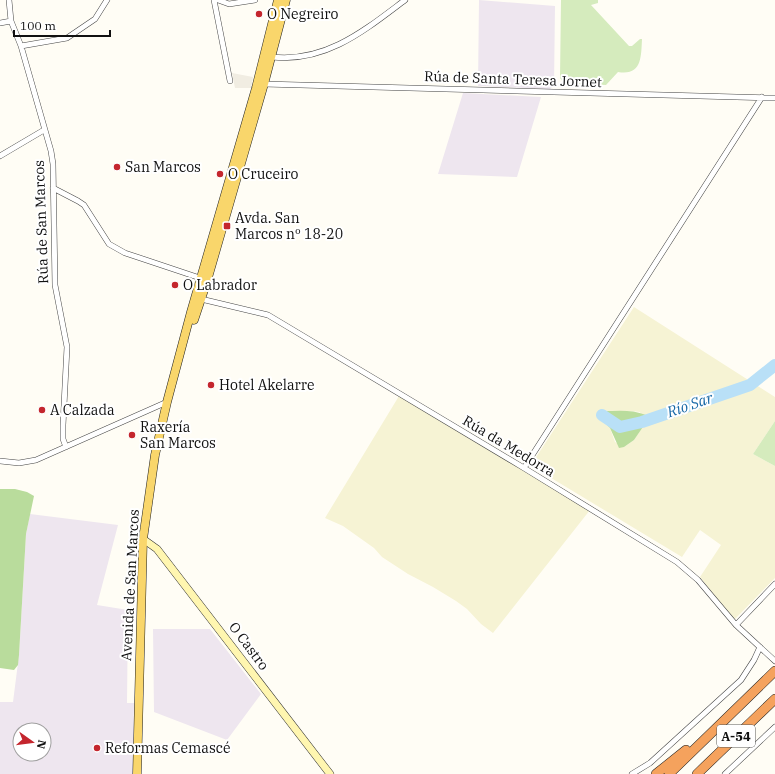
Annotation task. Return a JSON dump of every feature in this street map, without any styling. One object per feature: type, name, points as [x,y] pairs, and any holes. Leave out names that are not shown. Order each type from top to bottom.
[{"type":"highway","name":"A-54","points":[[669,774],[775,671]]},
{"type":"highway","name":"A-54","points":[[696,774],[775,700]]},
{"type":"highway","points":[[706,774],[720,756],[775,700]]},
{"type":"highway","points":[[656,774],[742,703]]},
{"type":"main road","name":"Avenida de San Marcos","points":[[138,774],[143,539],[155,455],[167,402],[200,278],[271,34],[278,0]]},
{"type":"main road","name":"Avenida de San Marcos","points":[[174,376],[201,298],[272,57],[286,0]]},
{"type":"main road","points":[[239,148],[248,129],[260,87],[264,84],[263,77],[271,47],[271,34]]},
{"type":"main road","points":[[191,312],[197,301],[201,298],[199,293],[201,286],[200,278]]},
{"type":"street","name":"Rúa de San Marcos","points":[[9,0],[11,21],[21,46],[51,151],[53,164],[55,285],[67,347],[63,425],[63,439],[66,447]]},
{"type":"street","points":[[21,46],[67,38],[95,19],[107,0]]},
{"type":"street","points":[[214,0],[230,81]]},
{"type":"street","points":[[218,0],[229,4],[255,0]]},
{"type":"street","points":[[272,57],[287,59],[309,56],[336,46],[362,33],[405,0]]},
{"type":"street","points":[[0,23],[11,21]]},
{"type":"street","name":"Rúa de Santa Teresa Jornet","points":[[264,84],[775,98]]},
{"type":"street","points":[[524,468],[762,97]]},
{"type":"street","points":[[0,156],[44,130]]},
{"type":"street","points":[[53,188],[84,205],[109,244],[125,253],[200,278]]},
{"type":"street","name":"Rúa da Medorra","points":[[201,298],[268,315],[524,468],[677,562],[698,580],[736,625],[766,651],[775,661]]},
{"type":"street","points":[[0,461],[26,463],[36,460],[167,402]]},
{"type":"street","name":"O Castro","points":[[143,539],[157,549],[330,774]]},
{"type":"street","points":[[736,625],[775,584]]},
{"type":"street","points":[[632,774],[650,763],[741,680],[754,660],[760,647]]},
{"type":"street","points":[[725,774],[775,727]]},
{"type":"shaded area","points":[[479,0],[555,6],[554,85],[550,89],[478,86]]},
{"type":"shaded area","points":[[232,73],[253,77],[251,88],[235,88]]},
{"type":"shaded area","points":[[463,93],[541,97],[517,177],[438,174]]},
{"type":"shaded area","points":[[634,307],[775,397],[775,421],[753,454],[775,466],[775,578],[735,619],[732,618],[700,577],[721,545],[700,530],[682,557],[531,465]],"holes":[[[603,411],[640,412],[644,425],[634,440],[624,447],[615,442],[610,428],[605,423]]]},
{"type":"shaded area","points":[[399,396],[590,510],[493,633],[456,601],[408,574],[382,557],[374,548],[343,526],[325,518]]},
{"type":"shaded area","points":[[30,514],[118,525],[97,605],[128,610],[127,703],[134,703],[133,774],[0,774],[0,702],[13,702],[19,655],[26,534]]},
{"type":"shaded area","points":[[153,629],[210,629],[261,694],[227,740],[154,712]]},
{"type":"green space","points":[[561,0],[598,0],[598,3],[591,5],[629,46],[632,46],[642,39],[639,64],[636,68],[632,71],[618,72],[606,85],[564,83],[560,78]]},
{"type":"green space","points":[[603,411],[641,413],[646,415],[647,421],[634,440],[624,447],[619,448],[610,428],[599,417],[599,413]]},
{"type":"green space","points":[[775,421],[775,466],[753,454]]},
{"type":"green space","points":[[0,489],[15,489],[27,492],[34,496],[26,534],[19,655],[18,665],[14,670],[0,668]]},
{"type":"waterway","name":"Río Sar","points":[[602,415],[620,427],[642,422],[750,385],[775,365]]},
{"type":"place","name":"O Negreiro","points":[[259,14]]},
{"type":"place","name":"San Marcos","points":[[117,167]]},
{"type":"place","name":"O Cruceiro","points":[[220,174]]},
{"type":"place","name":"Avda. San Marcos nº 18-20","points":[[227,226]]},
{"type":"place","name":"O Labrador","points":[[175,285]]},
{"type":"place","name":"Hotel Akelarre","points":[[211,385]]},
{"type":"place","name":"A Calzada","points":[[42,410]]},
{"type":"place","name":"Raxería San Marcos","points":[[132,435]]},
{"type":"place","name":"Reformas Cemascé","points":[[97,748]]}]
